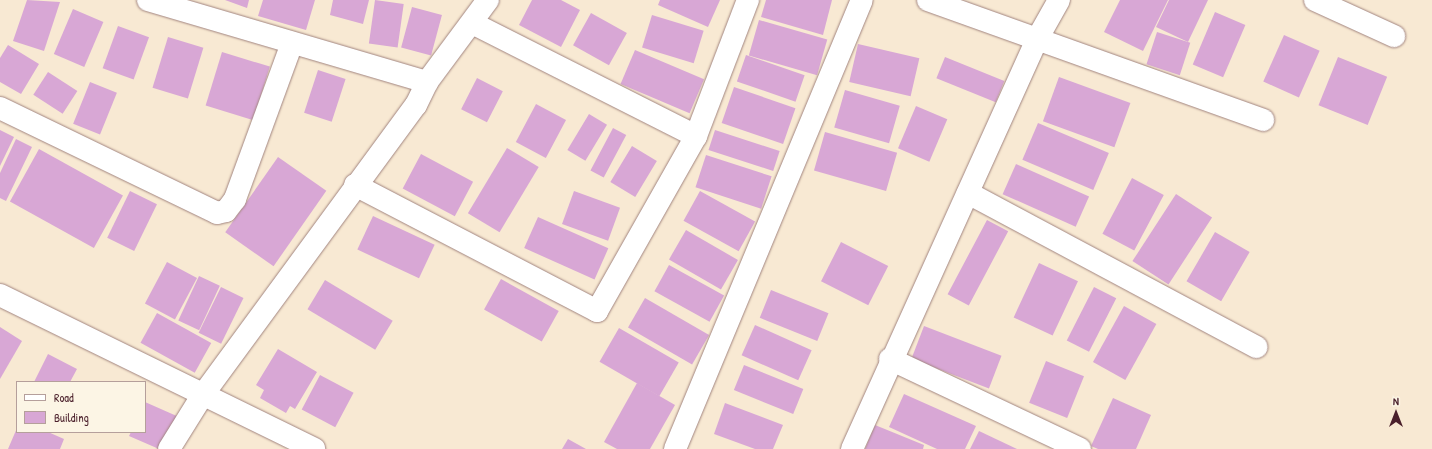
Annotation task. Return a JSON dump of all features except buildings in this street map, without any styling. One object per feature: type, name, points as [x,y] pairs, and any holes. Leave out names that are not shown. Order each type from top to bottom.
[{"type":"street","points":[[148,0],[427,82]]},
{"type":"street","points":[[169,449],[202,396],[416,105],[427,82],[488,0]]},
{"type":"street","points":[[355,186],[597,311],[696,136],[748,0]]},
{"type":"street","points":[[675,449],[862,0]]},
{"type":"street","points":[[928,0],[1036,41],[1263,120]]},
{"type":"street","points":[[852,449],[890,359],[968,193],[1036,41],[1059,0]]},
{"type":"street","points":[[1315,0],[1394,36]]},
{"type":"street","points":[[472,23],[696,136]]},
{"type":"street","points":[[0,108],[217,212],[226,211],[235,199],[292,43]]},
{"type":"street","points":[[968,193],[1256,347]]},
{"type":"street","points":[[0,295],[202,396],[314,449]]},
{"type":"street","points":[[890,359],[1072,446]]}]
